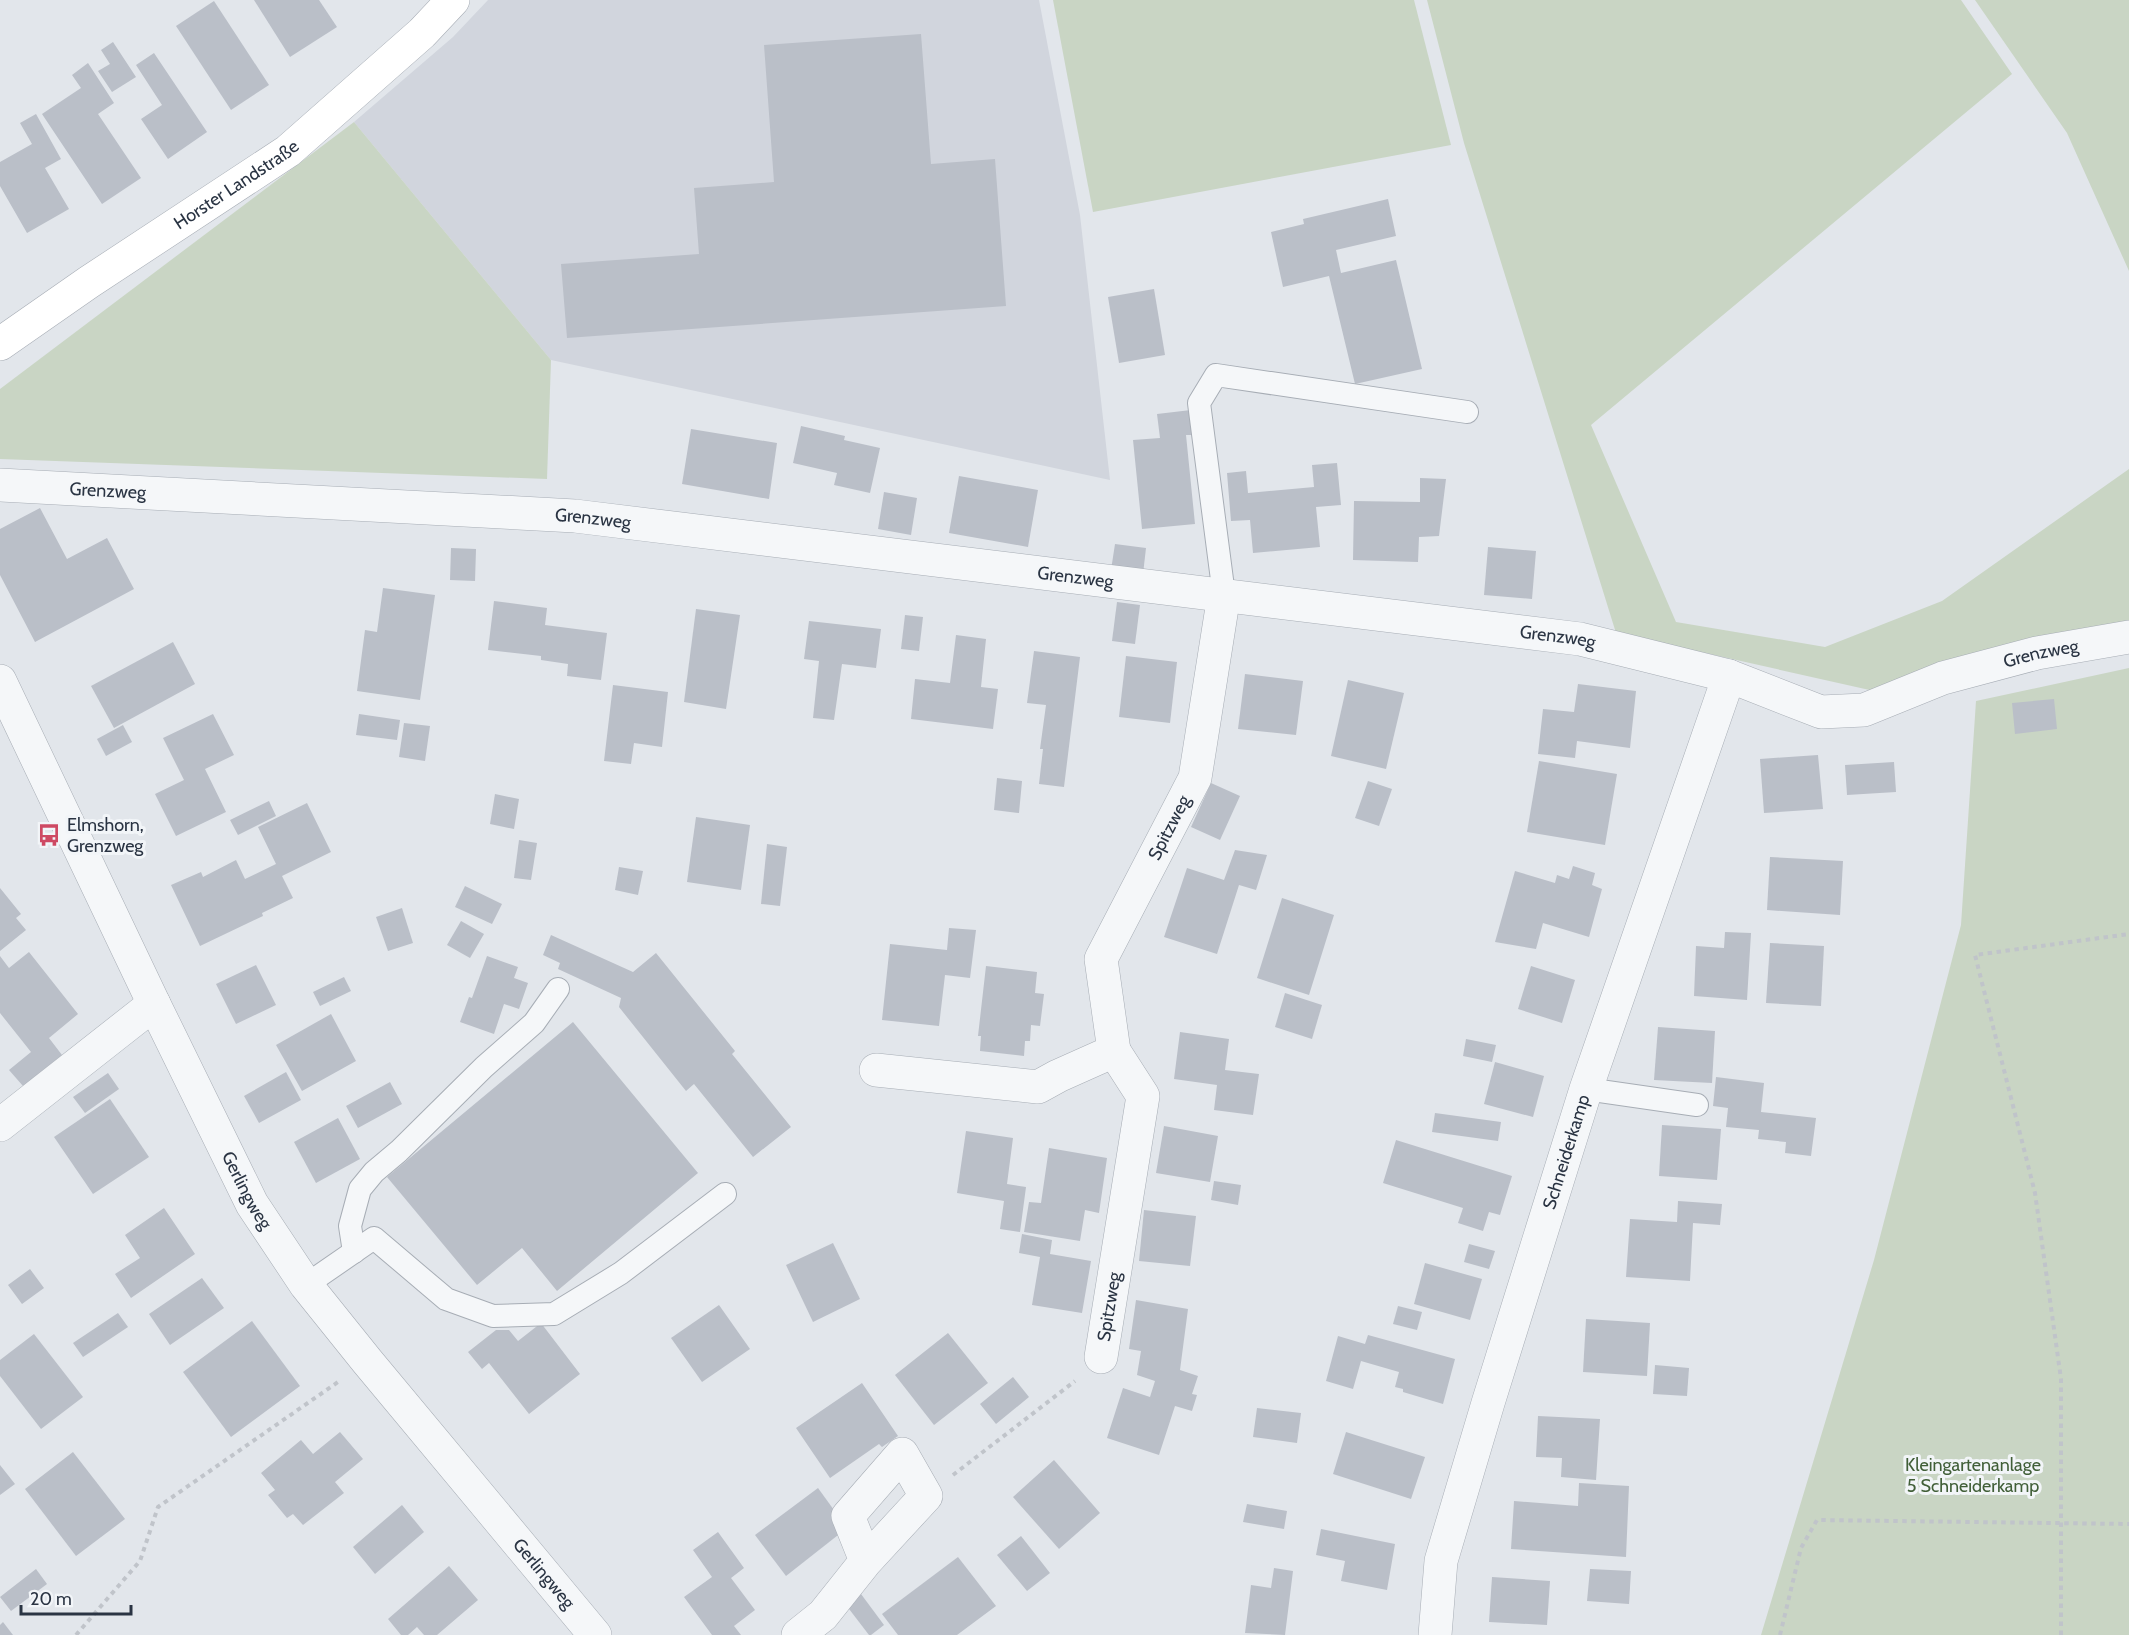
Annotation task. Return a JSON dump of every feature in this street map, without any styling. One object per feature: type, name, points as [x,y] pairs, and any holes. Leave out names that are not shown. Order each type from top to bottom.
[{"type":"main road","name":"Horster Landstraße","points":[[0,344],[89,282],[288,151],[422,33],[453,0]]},
{"type":"street","name":"Grenzweg","points":[[0,485],[574,516],[1580,639],[1729,676],[1821,712],[1864,710],[1953,675],[2037,653],[2129,637]]},
{"type":"street","name":"Spitzweg","points":[[1101,1357],[1143,1096],[1114,1051],[1101,959],[1195,778],[1224,596]]},
{"type":"street","name":"Schneiderkamp","points":[[1435,1635],[1441,1561],[1488,1402],[1586,1089],[1729,676]]},
{"type":"street","name":"Gerlingweg","points":[[0,681],[252,1204],[306,1285],[595,1635]]},
{"type":"street","points":[[0,1125],[154,1004]]},
{"type":"street","points":[[876,1070],[1038,1087],[1114,1051]]},
{"type":"street","points":[[798,1635],[823,1615],[866,1561],[926,1496],[902,1454],[848,1516],[866,1561]]},
{"type":"lane","points":[[1224,596],[1199,403],[1216,375],[1467,412]]},
{"type":"lane","points":[[354,1252],[350,1226],[360,1189],[374,1172],[534,1023],[558,989]]},
{"type":"lane","points":[[1586,1089],[1697,1105]]},
{"type":"lane","points":[[306,1285],[374,1238],[446,1299],[493,1317],[554,1314],[621,1273],[725,1194]]},
{"type":"path","points":[[2061,1635],[2061,1379],[2035,1193],[1976,955],[2129,934]]},
{"type":"path","points":[[926,1496],[1075,1381],[1101,1357]]},
{"type":"path","points":[[76,1635],[140,1561],[158,1507],[367,1361]]},
{"type":"path","points":[[1780,1635],[1801,1548],[1817,1520],[2129,1524]]},
{"type":"shaded area","points":[[488,0],[1039,0],[1080,215],[1110,480],[551,360],[354,122],[453,37]]},
{"type":"green space","points":[[1053,0],[1414,0],[1451,145],[1093,212]]},
{"type":"green space","points":[[1427,0],[1961,0],[2012,74],[1591,425],[1676,622],[1825,647],[1942,601],[2129,469],[2129,636],[1874,691],[1616,633],[1464,143]]},
{"type":"green space","points":[[1975,0],[2129,0],[2129,271],[2067,133]]},
{"type":"green space","points":[[354,122],[551,360],[547,479],[0,459],[0,389]]},
{"type":"green space","name":"Kleingartenanlage 5 Schneiderkamp","points":[[2129,668],[2129,1635],[1761,1635],[1874,1260],[1961,925],[1976,701]]},
{"type":"building","points":[[254,0],[319,0],[337,27],[290,57]]},
{"type":"building","points":[[214,1],[269,85],[231,110],[176,26]]},
{"type":"building","points":[[921,34],[931,164],[995,159],[1006,306],[567,338],[561,264],[699,254],[694,188],[774,182],[764,45]]},
{"type":"building","points":[[113,42],[136,77],[112,92],[98,71],[110,64],[101,50]]},
{"type":"building","points":[[154,53],[207,132],[168,159],[141,119],[162,105],[136,65]]},
{"type":"building","points":[[88,63],[114,103],[98,114],[141,178],[102,204],[42,114],[81,88],[72,75]]},
{"type":"building","points":[[36,114],[61,159],[45,168],[69,209],[27,233],[0,186],[0,162],[32,144],[20,123]]},
{"type":"building","points":[[1388,199],[1396,236],[1336,250],[1341,273],[1396,260],[1422,369],[1355,384],[1329,276],[1283,287],[1271,232],[1304,224],[1303,219]]},
{"type":"building","points":[[1154,289],[1165,355],[1119,363],[1108,297]]},
{"type":"building","points":[[1191,410],[1193,435],[1186,435],[1195,524],[1142,529],[1133,440],[1160,438],[1157,414]]},
{"type":"building","points":[[801,426],[845,436],[844,440],[880,448],[870,493],[834,485],[837,473],[793,463]]},
{"type":"building","points":[[691,429],[777,443],[769,499],[682,484]]},
{"type":"building","points":[[1337,463],[1341,505],[1316,507],[1320,547],[1253,553],[1250,520],[1231,521],[1227,473],[1246,471],[1248,493],[1314,487],[1312,465]]},
{"type":"building","points":[[959,476],[1038,490],[1028,547],[949,533]]},
{"type":"building","points":[[1420,478],[1446,479],[1439,536],[1419,537],[1418,562],[1353,560],[1354,501],[1420,502]]},
{"type":"building","points":[[884,492],[917,498],[911,535],[878,529]]},
{"type":"building","points":[[40,508],[67,559],[107,538],[134,589],[35,642],[0,575],[0,529]]},
{"type":"building","points":[[1115,544],[1146,548],[1143,574],[1111,570]]},
{"type":"building","points":[[1488,547],[1536,551],[1532,599],[1484,595]]},
{"type":"building","points":[[451,548],[476,549],[475,581],[450,580]]},
{"type":"building","points":[[383,588],[435,595],[420,700],[357,691],[365,630],[377,632]]},
{"type":"building","points":[[494,601],[547,608],[545,625],[607,633],[601,680],[567,676],[568,664],[541,660],[541,656],[488,650]]},
{"type":"building","points":[[1117,602],[1140,605],[1135,644],[1112,641]]},
{"type":"building","points":[[696,609],[740,615],[726,709],[684,702]]},
{"type":"building","points":[[905,615],[923,617],[919,651],[901,649]]},
{"type":"building","points":[[809,621],[881,629],[876,668],[842,664],[834,720],[813,718],[819,661],[804,659]]},
{"type":"building","points":[[956,635],[986,639],[981,687],[998,689],[993,729],[911,719],[915,679],[950,683]]},
{"type":"building","points":[[173,642],[195,684],[114,728],[91,686]]},
{"type":"building","points":[[1034,651],[1080,657],[1064,787],[1039,784],[1043,749],[1040,749],[1046,705],[1027,703]]},
{"type":"building","points":[[1126,656],[1177,662],[1170,723],[1119,717]]},
{"type":"building","points":[[1245,674],[1303,681],[1296,735],[1238,729]]},
{"type":"building","points":[[1348,680],[1404,693],[1386,769],[1331,756]]},
{"type":"building","points":[[1578,684],[1636,691],[1630,748],[1577,741],[1575,758],[1538,754],[1543,709],[1574,712]]},
{"type":"building","points":[[613,685],[668,692],[662,747],[634,743],[631,764],[604,761]]},
{"type":"building","points":[[2054,699],[2057,729],[2015,734],[2012,703]]},
{"type":"building","points":[[213,714],[234,755],[205,769],[226,812],[176,836],[155,794],[184,780],[163,738]]},
{"type":"building","points":[[359,714],[400,720],[397,740],[356,735]]},
{"type":"building","points":[[404,723],[430,726],[425,761],[399,757]]},
{"type":"building","points":[[123,725],[132,742],[106,756],[97,739]]},
{"type":"building","points":[[1818,755],[1823,809],[1764,813],[1760,759]]},
{"type":"building","points":[[1539,761],[1617,774],[1605,845],[1527,832]]},
{"type":"building","points":[[1894,762],[1896,792],[1847,795],[1845,765]]},
{"type":"building","points":[[997,778],[1022,781],[1019,813],[994,810]]},
{"type":"building","points":[[1368,781],[1392,789],[1379,826],[1355,818]]},
{"type":"building","points":[[1211,783],[1240,796],[1220,840],[1191,827]]},
{"type":"building","points":[[495,794],[519,799],[514,829],[490,824]]},
{"type":"building","points":[[269,801],[276,816],[238,835],[230,820]]},
{"type":"building","points":[[307,803],[331,852],[282,876],[293,898],[262,913],[263,916],[200,946],[171,885],[201,872],[203,877],[236,860],[245,879],[276,864],[258,827]]},
{"type":"building","points":[[696,817],[750,825],[741,890],[687,882]]},
{"type":"building","points":[[519,840],[537,843],[531,880],[514,878]]},
{"type":"building","points":[[767,844],[787,847],[780,906],[761,904]]},
{"type":"building","points":[[1235,850],[1267,855],[1256,890],[1239,885],[1217,954],[1164,937],[1187,868],[1224,880]]},
{"type":"building","points":[[1770,857],[1843,861],[1840,915],[1767,910]]},
{"type":"building","points":[[1573,866],[1595,873],[1592,885],[1602,889],[1589,937],[1543,923],[1536,949],[1495,942],[1515,871],[1555,883],[1557,875],[1569,879]]},
{"type":"building","points":[[619,867],[643,871],[638,895],[615,890]]},
{"type":"building","points":[[465,886],[502,904],[492,924],[455,907]]},
{"type":"building","points":[[0,888],[21,914],[16,918],[26,930],[0,951]]},
{"type":"building","points":[[1282,898],[1334,915],[1309,995],[1257,978]]},
{"type":"building","points":[[402,908],[413,943],[388,951],[376,917]]},
{"type":"building","points":[[461,921],[484,934],[470,958],[447,945]]},
{"type":"building","points":[[949,928],[976,930],[970,978],[945,975],[939,1026],[882,1020],[890,944],[947,950]]},
{"type":"building","points":[[1725,932],[1751,933],[1747,1000],[1694,996],[1696,946],[1724,948]]},
{"type":"building","points":[[551,935],[633,972],[656,953],[735,1051],[732,1054],[791,1127],[753,1157],[694,1084],[686,1091],[619,1007],[621,998],[558,969],[560,963],[543,955]]},
{"type":"building","points":[[1770,943],[1824,946],[1821,1006],[1766,1003]]},
{"type":"building","points":[[29,952],[78,1014],[49,1038],[62,1055],[23,1086],[9,1070],[31,1052],[0,1013],[0,956],[9,968]]},
{"type":"building","points":[[487,956],[518,967],[514,978],[528,983],[519,1009],[504,1004],[494,1034],[460,1022],[469,997],[472,998]]},
{"type":"building","points":[[256,965],[276,1005],[236,1024],[216,984]]},
{"type":"building","points":[[986,966],[1037,972],[1035,993],[1044,994],[1040,1026],[1031,1025],[1030,1041],[1025,1041],[1024,1056],[980,1051],[981,1036],[978,1036]]},
{"type":"building","points":[[1531,966],[1575,980],[1562,1023],[1518,1009]]},
{"type":"building","points":[[344,977],[351,991],[320,1006],[313,992]]},
{"type":"building","points":[[1285,993],[1322,1005],[1312,1039],[1275,1027]]},
{"type":"building","points":[[331,1014],[356,1061],[302,1091],[276,1045]]},
{"type":"building","points":[[573,1022],[698,1173],[557,1291],[522,1248],[477,1285],[387,1177]]},
{"type":"building","points":[[1658,1027],[1715,1031],[1712,1083],[1654,1080]]},
{"type":"building","points":[[1180,1032],[1229,1039],[1225,1070],[1259,1074],[1253,1115],[1214,1110],[1217,1085],[1174,1079]]},
{"type":"building","points":[[1466,1039],[1496,1045],[1492,1062],[1463,1056]]},
{"type":"building","points":[[1495,1062],[1544,1076],[1533,1117],[1484,1104]]},
{"type":"building","points":[[286,1072],[301,1100],[259,1123],[244,1096]]},
{"type":"building","points":[[108,1073],[119,1089],[85,1113],[73,1097]]},
{"type":"building","points":[[1716,1077],[1764,1083],[1761,1112],[1816,1118],[1811,1156],[1785,1153],[1786,1142],[1758,1139],[1759,1130],[1726,1127],[1728,1108],[1713,1106]]},
{"type":"building","points":[[390,1082],[402,1104],[358,1128],[346,1106]]},
{"type":"building","points":[[110,1099],[149,1157],[93,1194],[54,1137]]},
{"type":"building","points":[[1435,1113],[1501,1122],[1498,1141],[1432,1132]]},
{"type":"building","points":[[338,1118],[360,1159],[316,1183],[294,1142]]},
{"type":"building","points":[[1662,1125],[1721,1129],[1717,1180],[1659,1176]]},
{"type":"building","points":[[1164,1126],[1218,1136],[1210,1182],[1156,1173]]},
{"type":"building","points":[[966,1131],[1013,1138],[1007,1184],[1026,1187],[1020,1232],[1000,1229],[1004,1201],[957,1193]]},
{"type":"building","points":[[1396,1140],[1512,1176],[1500,1215],[1489,1212],[1483,1231],[1458,1223],[1463,1208],[1383,1183]]},
{"type":"building","points":[[1049,1148],[1107,1158],[1099,1213],[1085,1210],[1080,1241],[1024,1232],[1029,1202],[1041,1203]]},
{"type":"building","points":[[1214,1181],[1241,1185],[1238,1205],[1211,1200]]},
{"type":"building","points":[[1678,1201],[1722,1204],[1720,1225],[1693,1223],[1690,1281],[1626,1277],[1630,1219],[1677,1222]]},
{"type":"building","points":[[164,1208],[195,1254],[131,1298],[115,1274],[140,1258],[125,1235]]},
{"type":"building","points":[[1144,1210],[1196,1216],[1190,1266],[1139,1261]]},
{"type":"building","points":[[1022,1234],[1052,1240],[1050,1254],[1091,1261],[1082,1313],[1032,1305],[1040,1257],[1019,1253]]},
{"type":"building","points":[[833,1243],[860,1299],[813,1322],[786,1265]]},
{"type":"building","points":[[1469,1244],[1495,1251],[1489,1269],[1464,1262]]},
{"type":"building","points":[[1425,1263],[1482,1279],[1470,1320],[1414,1304]]},
{"type":"building","points":[[30,1269],[44,1288],[22,1304],[8,1285]]},
{"type":"building","points":[[202,1278],[224,1308],[170,1345],[149,1314]]},
{"type":"building","points":[[1136,1300],[1188,1309],[1180,1370],[1198,1376],[1192,1394],[1197,1395],[1192,1411],[1175,1406],[1159,1455],[1107,1438],[1123,1388],[1150,1397],[1155,1381],[1137,1375],[1141,1351],[1129,1349]]},
{"type":"building","points":[[719,1305],[750,1349],[702,1382],[671,1338]]},
{"type":"building","points":[[1398,1306],[1422,1312],[1417,1330],[1393,1324]]},
{"type":"building","points":[[118,1313],[128,1327],[83,1357],[73,1343]]},
{"type":"building","points":[[1586,1319],[1650,1323],[1647,1376],[1583,1372]]},
{"type":"building","points":[[252,1321],[300,1386],[231,1437],[183,1372]]},
{"type":"building","points":[[541,1323],[580,1374],[529,1414],[489,1363],[482,1369],[468,1352],[496,1330],[509,1330],[518,1341]]},
{"type":"building","points":[[948,1333],[988,1383],[934,1425],[895,1375]]},
{"type":"building","points":[[34,1334],[83,1397],[41,1429],[0,1376],[0,1360]]},
{"type":"building","points":[[1368,1335],[1455,1359],[1443,1404],[1403,1392],[1403,1389],[1395,1387],[1399,1372],[1361,1361],[1353,1389],[1326,1381],[1338,1336],[1365,1344]]},
{"type":"building","points":[[1655,1365],[1689,1368],[1687,1396],[1653,1394]]},
{"type":"building","points":[[1013,1377],[1029,1397],[996,1424],[980,1404]]},
{"type":"building","points":[[862,1383],[898,1436],[882,1447],[879,1444],[830,1478],[796,1428]]},
{"type":"building","points":[[1257,1408],[1301,1413],[1297,1443],[1253,1437]]},
{"type":"building","points":[[1538,1416],[1600,1419],[1596,1480],[1561,1477],[1562,1458],[1536,1457]]},
{"type":"building","points":[[340,1432],[363,1459],[335,1482],[344,1493],[303,1525],[293,1514],[287,1518],[268,1495],[275,1490],[261,1473],[301,1440],[313,1454]]},
{"type":"building","points":[[1346,1432],[1425,1457],[1411,1499],[1333,1474]]},
{"type":"building","points":[[73,1452],[125,1519],[76,1556],[25,1489]]},
{"type":"building","points":[[1054,1460],[1100,1513],[1059,1549],[1013,1497]]},
{"type":"building","points":[[0,1465],[15,1484],[0,1495]]},
{"type":"building","points":[[1579,1483],[1629,1486],[1626,1557],[1511,1549],[1514,1501],[1578,1506]]},
{"type":"building","points":[[818,1488],[847,1528],[786,1576],[755,1535]]},
{"type":"building","points":[[1247,1504],[1287,1511],[1284,1529],[1243,1522]]},
{"type":"building","points":[[402,1505],[424,1532],[375,1574],[353,1547]]},
{"type":"building","points":[[1321,1529],[1395,1544],[1387,1590],[1341,1581],[1345,1561],[1316,1555]]},
{"type":"building","points":[[718,1532],[744,1568],[731,1578],[755,1610],[734,1626],[741,1635],[712,1635],[684,1597],[712,1577],[693,1550]]},
{"type":"building","points":[[1021,1536],[1050,1573],[1027,1591],[997,1555]]},
{"type":"building","points":[[958,1557],[996,1606],[957,1635],[898,1635],[882,1614]]},
{"type":"building","points":[[449,1566],[478,1600],[437,1635],[424,1635],[417,1627],[408,1635],[401,1635],[388,1619]]},
{"type":"building","points":[[1274,1568],[1293,1571],[1285,1635],[1245,1633],[1251,1585],[1271,1588]]},
{"type":"building","points":[[36,1569],[47,1584],[11,1611],[0,1597]]},
{"type":"building","points":[[1590,1569],[1631,1571],[1629,1604],[1587,1601]]},
{"type":"building","points":[[1492,1577],[1550,1581],[1547,1625],[1489,1622]]},
{"type":"building","points":[[861,1594],[884,1625],[871,1635],[846,1605]]},
{"type":"building","points":[[3,1622],[13,1635],[0,1635],[0,1625]]},
{"type":"place","name":"Elmshorn, Grenzweg","points":[[49,835]]}]
